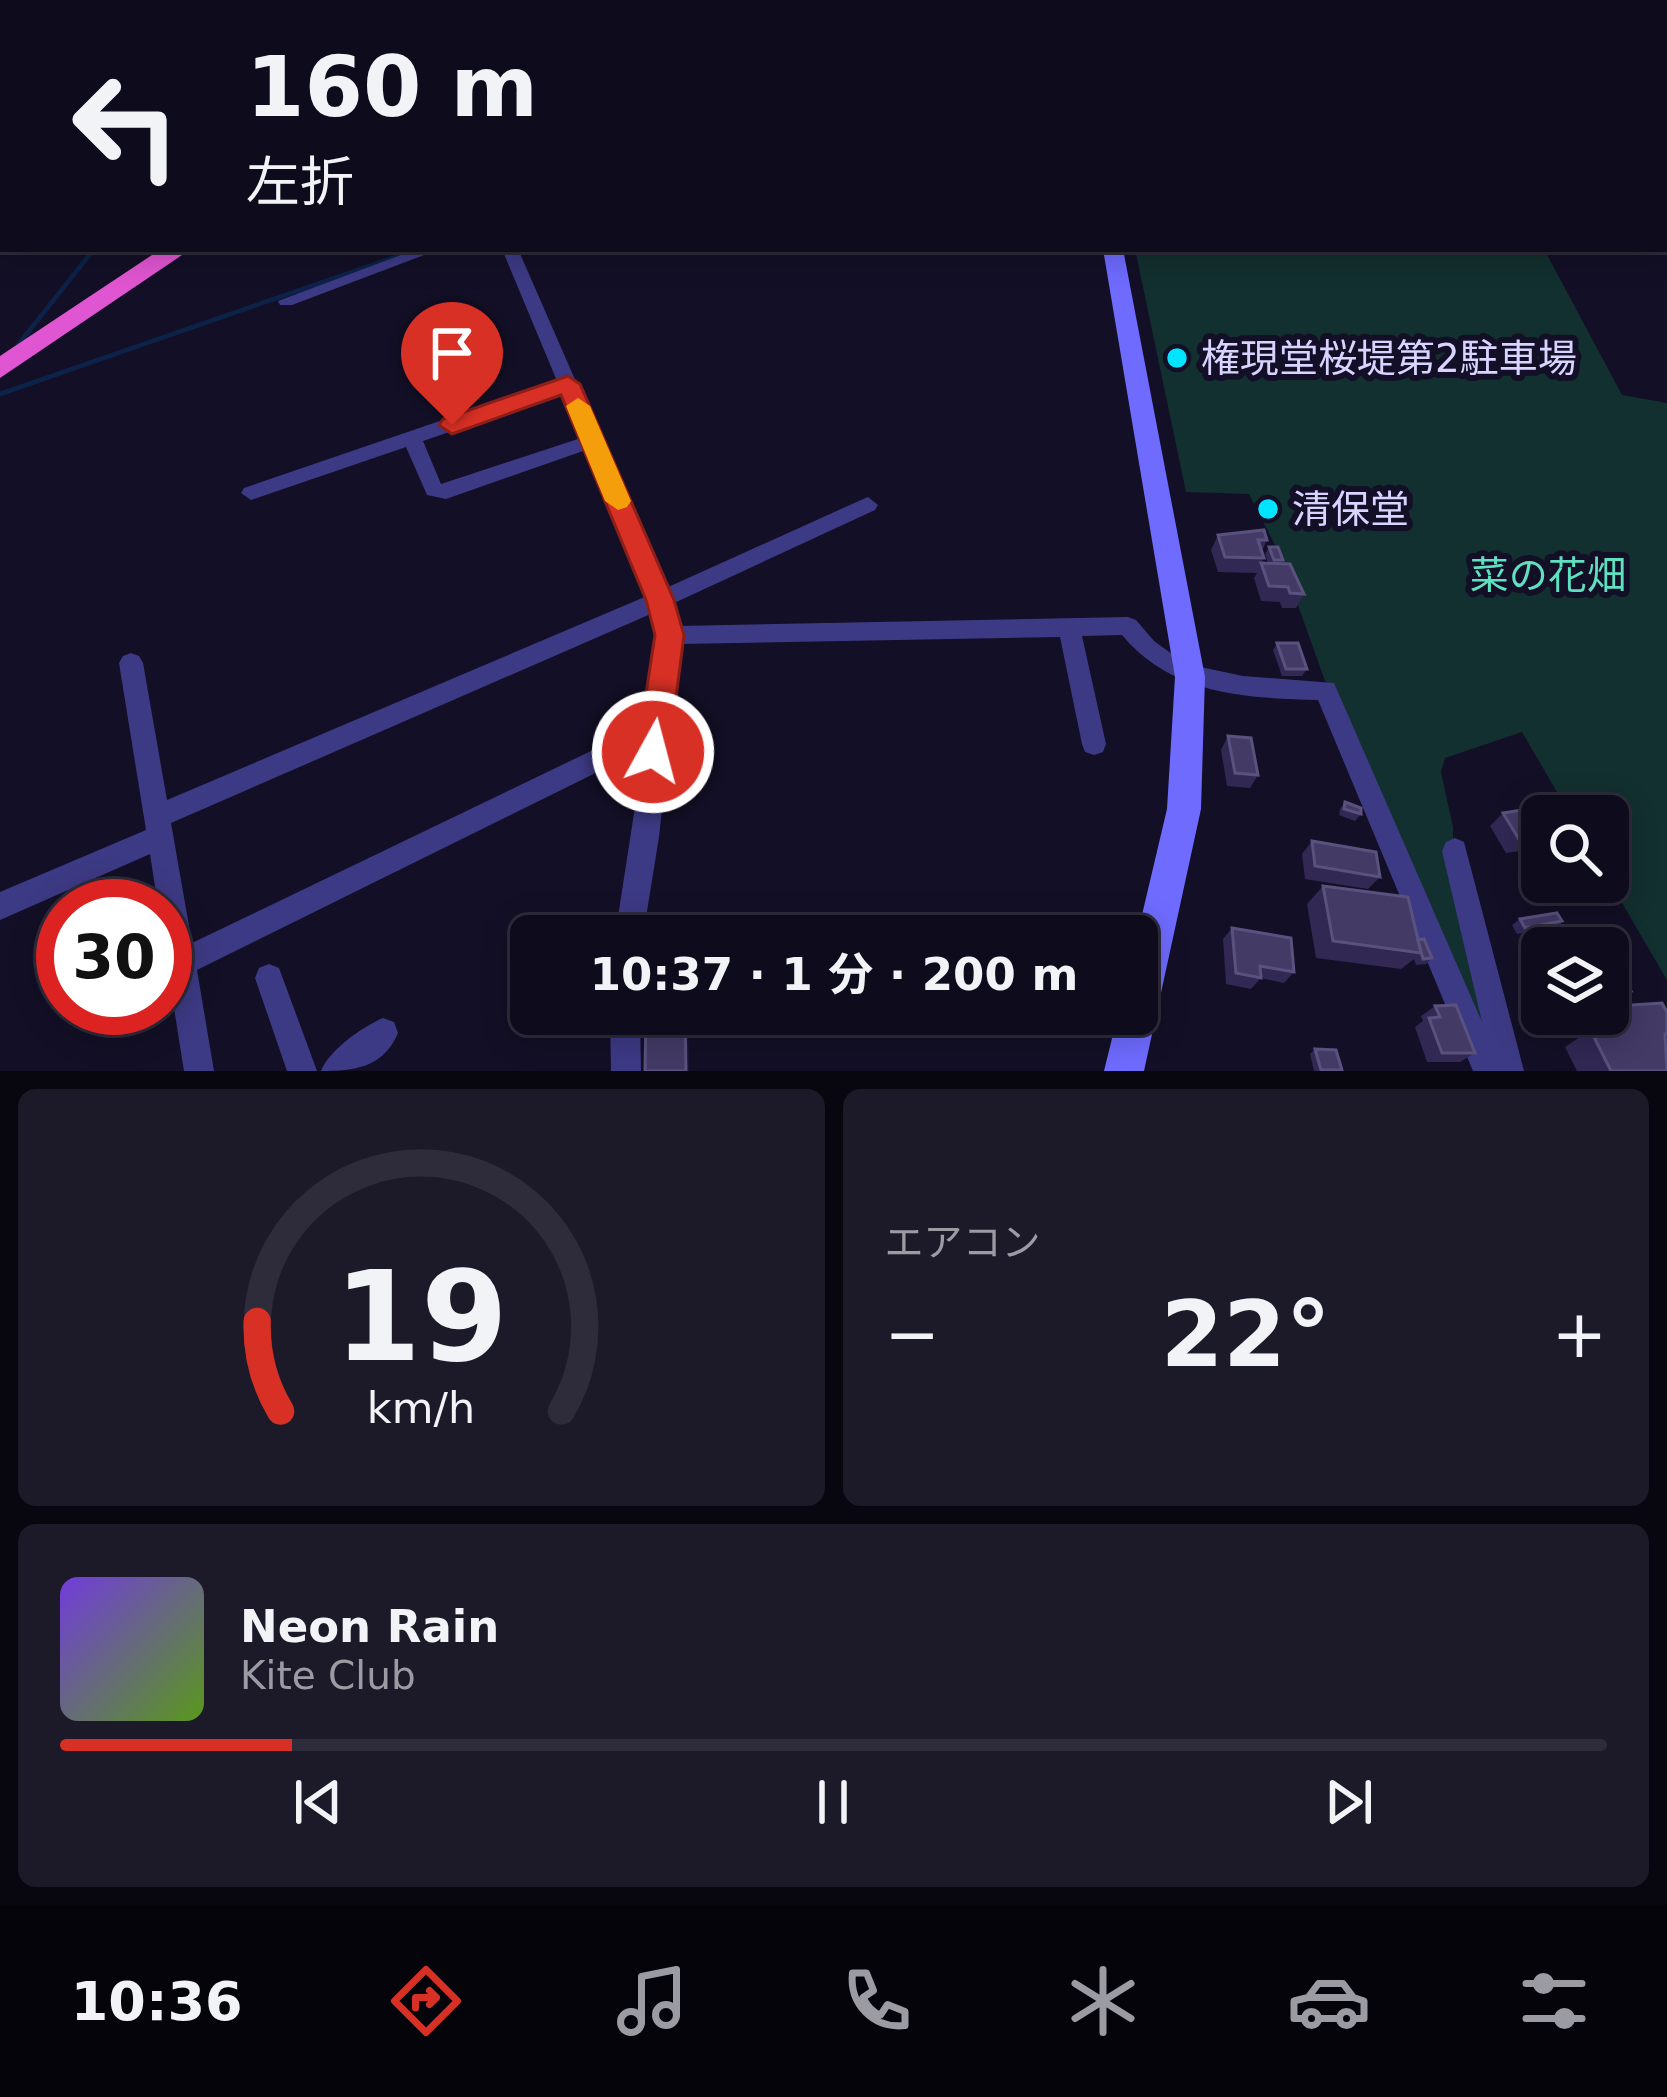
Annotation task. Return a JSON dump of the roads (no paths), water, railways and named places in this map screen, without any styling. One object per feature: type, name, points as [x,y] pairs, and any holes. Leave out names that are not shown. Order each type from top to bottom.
[{"type":"highway","points":[[10,362],[174,252]]},
{"type":"main road","points":[[1114,252],[1190,676],[1184,809],[1124,1071]]},
{"type":"street","points":[[286,301],[424,252]]},
{"type":"street","points":[[511,252],[660,600],[670,635],[633,915]]},
{"type":"street","points":[[251,494],[568,384]]},
{"type":"street","points":[[412,439],[434,490],[446,492],[593,440]]},
{"type":"street","points":[[0,906],[160,826],[868,505]]},
{"type":"street","points":[[670,635],[1128,626],[1146,653],[1190,676],[1239,686],[1326,690],[1487,1071]]},
{"type":"street","points":[[1069,627],[1094,744]]},
{"type":"street","points":[[130,663],[169,879]]},
{"type":"street","points":[[192,958],[655,732]]},
{"type":"street","points":[[1455,851],[1509,1071]]},
{"type":"street","points":[[268,978],[302,1071]]},
{"type":"street","points":[[192,1023],[199,1071]]},
{"type":"street","points":[[336,1071],[383,1034]]},
{"type":"street","points":[[625,1035],[626,1071]]},
{"type":"waterway","points":[[18,345],[92,252]]},
{"type":"waterway","points":[[0,394],[398,256]]},
{"type":"place","name":"権現堂桜堤第2駐車場","points":[[1177,358]]},
{"type":"place","name":"清保堂","points":[[1268,509]]},
{"type":"park label","name":"菜の花畑","points":[[1548,575]]}]
